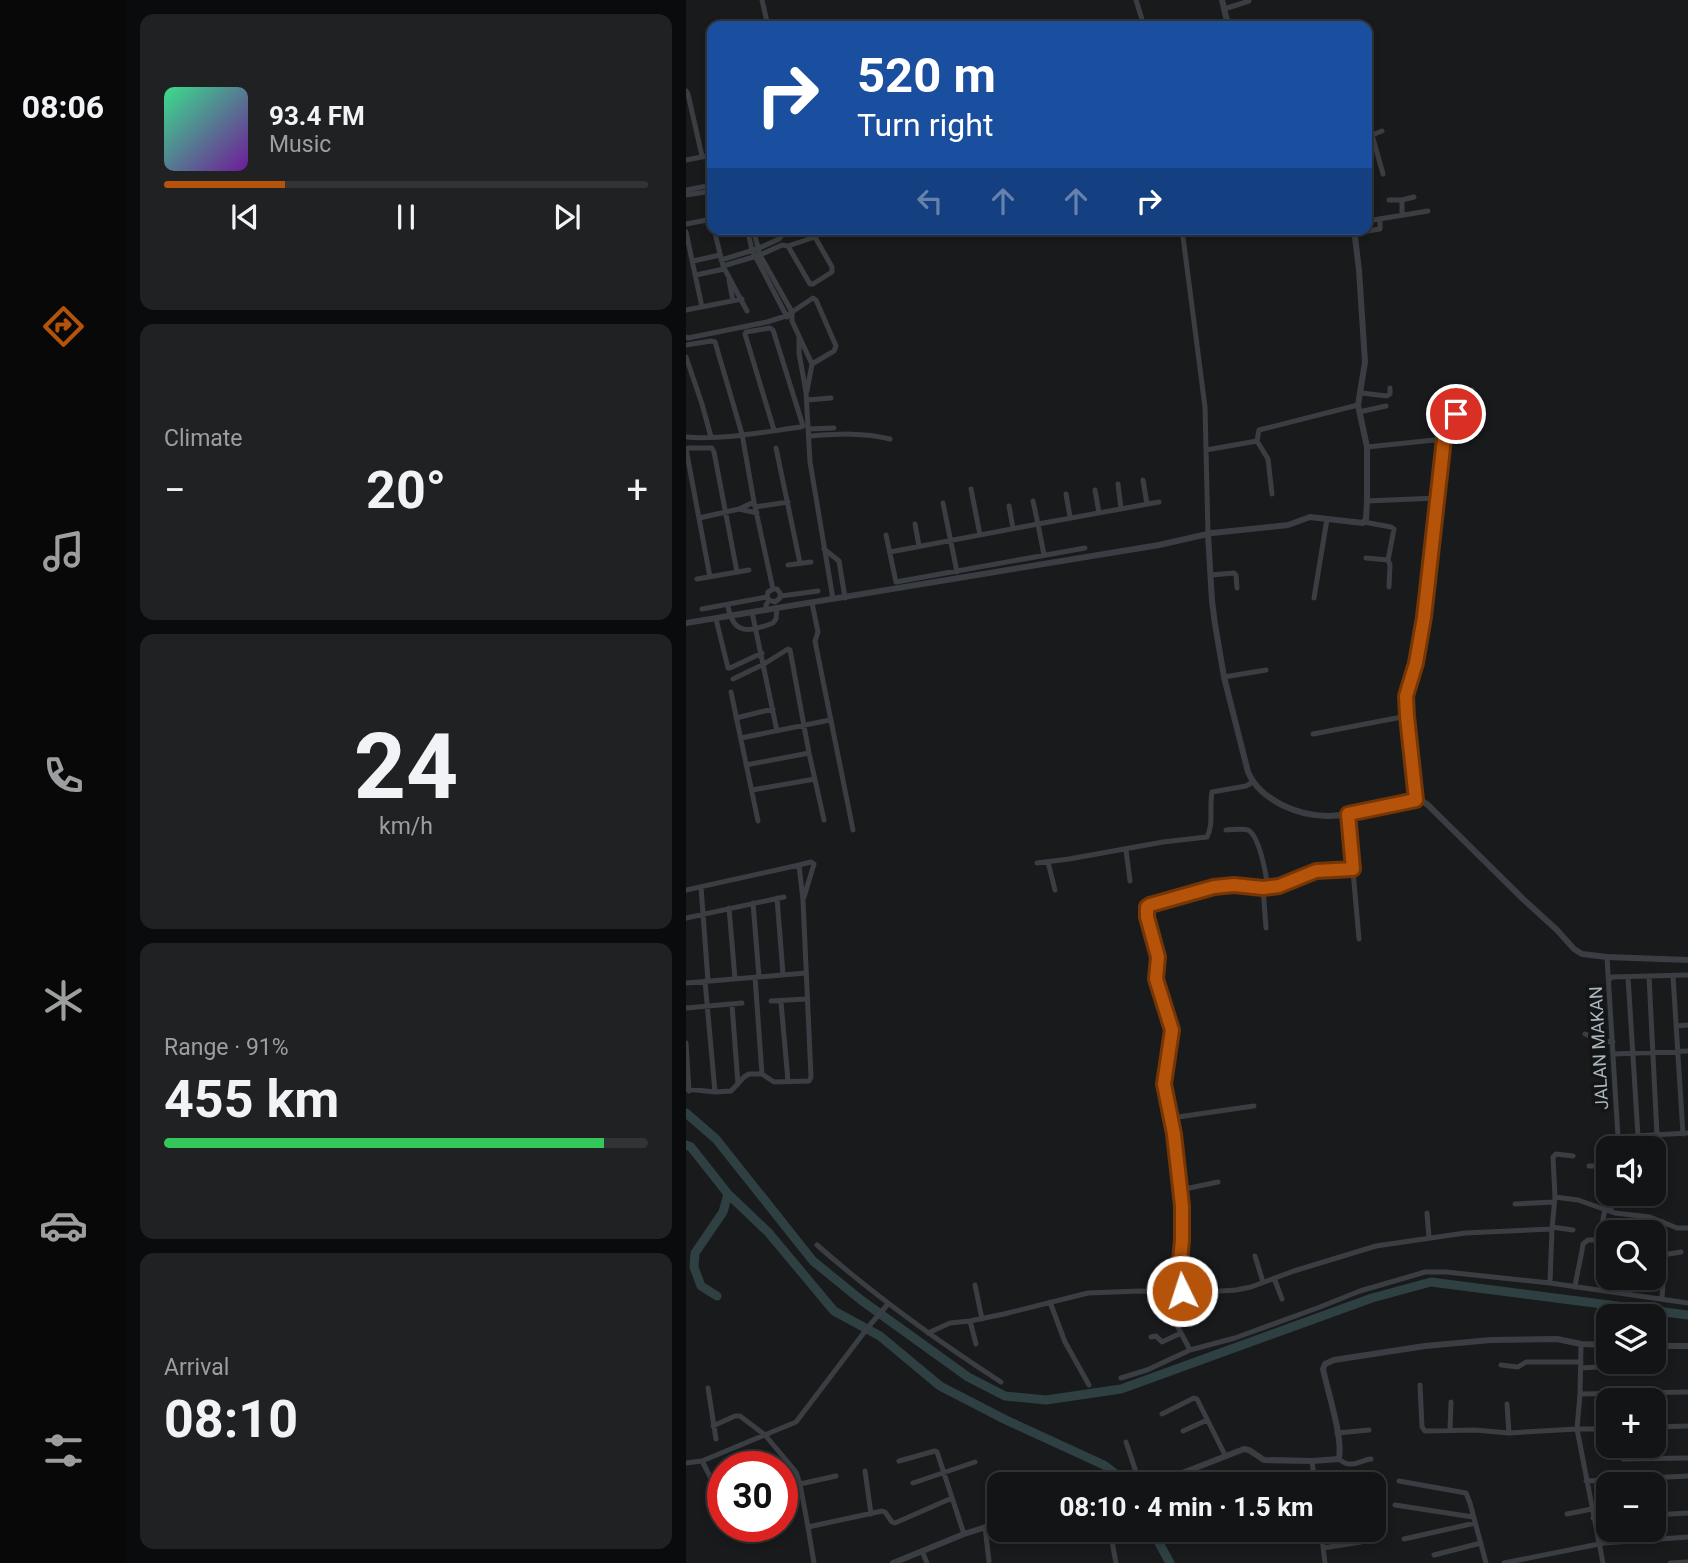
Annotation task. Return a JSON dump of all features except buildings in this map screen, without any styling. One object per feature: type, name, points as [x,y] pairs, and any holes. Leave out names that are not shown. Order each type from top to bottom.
[{"type":"street","points":[[762,0],[767,21]]},
{"type":"street","points":[[1136,0],[1142,21]]},
{"type":"street","points":[[1222,0],[1228,21]]},
{"type":"street","points":[[1224,9],[1250,1]]},
{"type":"street","points":[[686,91],[702,156]]},
{"type":"street","points":[[1372,135],[1382,131]]},
{"type":"street","points":[[1372,142],[1382,174]]},
{"type":"street","points":[[686,160],[707,156]]},
{"type":"street","points":[[686,190],[707,186]]},
{"type":"street","points":[[686,195],[707,192]]},
{"type":"street","points":[[1389,200],[1414,197]]},
{"type":"street","points":[[1402,200],[1402,215]]},
{"type":"street","points":[[1372,220],[1427,211]]},
{"type":"street","points":[[1372,230],[1380,229],[1380,219]]},
{"type":"street","points":[[686,224],[707,220]]},
{"type":"street","points":[[686,232],[702,307]]},
{"type":"street","points":[[715,235],[722,262],[747,311]]},
{"type":"street","points":[[749,235],[812,364],[806,392]]},
{"type":"street","points":[[754,235],[756,253]]},
{"type":"street","points":[[696,275],[722,262],[783,243],[815,237],[832,272],[813,284],[807,282],[783,243],[783,235]]},
{"type":"street","points":[[1183,235],[1205,407],[1213,612],[1224,677],[1250,784],[1288,807],[1318,816],[1348,817],[1421,800],[1582,954],[1608,962],[1688,960]]},
{"type":"street","points":[[1355,235],[1365,353],[1359,409],[1367,447],[1367,501],[1364,522]]},
{"type":"street","points":[[693,261],[722,262]]},
{"type":"street","points":[[730,277],[733,301]]},
{"type":"street","points":[[686,310],[742,299]]},
{"type":"street","points":[[686,337],[754,325],[789,314],[811,299],[816,299],[836,346],[834,351],[812,364]]},
{"type":"street","points":[[686,437],[743,438],[801,427],[803,424],[773,330],[770,328],[745,334],[774,430]]},
{"type":"street","points":[[799,336],[799,353],[807,400],[810,461],[833,599]]},
{"type":"street","points":[[686,345],[715,342],[743,438],[772,589]]},
{"type":"street","points":[[686,356],[711,437]]},
{"type":"street","points":[[1361,393],[1387,396],[1391,388]]},
{"type":"street","points":[[1416,800],[1407,693],[1416,663],[1424,617],[1444,439],[1472,390]]},
{"type":"street","points":[[807,400],[831,398]]},
{"type":"street","points":[[1272,494],[1268,459],[1257,441],[1257,434],[1261,429],[1386,406]]},
{"type":"street","points":[[808,429],[834,428]]},
{"type":"street","points":[[809,436],[845,433],[890,439]]},
{"type":"street","points":[[1367,447],[1444,439]]},
{"type":"street","points":[[1206,450],[1257,441]]},
{"type":"street","points":[[710,577],[686,449],[688,448],[713,449],[737,572]]},
{"type":"street","points":[[776,448],[800,563]]},
{"type":"street","points":[[1143,480],[1147,504]]},
{"type":"street","points":[[1118,484],[1121,509]]},
{"type":"street","points":[[971,489],[980,535]]},
{"type":"street","points":[[1095,490],[1099,513]]},
{"type":"street","points":[[1066,494],[1070,517]]},
{"type":"street","points":[[1367,501],[1437,498]]},
{"type":"street","points":[[1033,501],[1044,555]]},
{"type":"street","points":[[699,518],[788,502]]},
{"type":"street","points":[[890,552],[1159,502]]},
{"type":"street","points":[[943,503],[958,575]]},
{"type":"street","points":[[1009,506],[1013,528]]},
{"type":"street","points":[[738,509],[755,508]]},
{"type":"street","points":[[686,623],[845,598],[897,585],[1159,545],[1208,534],[1288,524],[1304,518],[1364,522],[1394,529],[1388,560],[1389,587]]},
{"type":"street","points":[[1314,598],[1327,519]]},
{"type":"street","points":[[915,524],[919,546]]},
{"type":"street","points":[[886,536],[897,585]]},
{"type":"street","points":[[958,575],[1085,548]]},
{"type":"street","points":[[824,549],[839,561],[845,598]]},
{"type":"street","points":[[1366,558],[1388,560]]},
{"type":"street","points":[[788,565],[811,562]]},
{"type":"street","points":[[697,579],[749,570]]},
{"type":"street","points":[[1211,575],[1234,573],[1237,588]]},
{"type":"street","points":[[728,606],[730,616],[740,629],[756,629],[774,623],[784,603],[779,591],[772,589]]},
{"type":"street","points":[[766,610],[768,592],[772,589]]},
{"type":"street","points":[[702,609],[768,599],[775,602],[780,597],[818,591]]},
{"type":"street","points":[[812,603],[818,632],[815,641],[853,830]]},
{"type":"street","points":[[752,612],[777,731]]},
{"type":"street","points":[[716,619],[728,668],[790,650],[824,820]]},
{"type":"street","points":[[733,680],[763,658]]},
{"type":"street","points":[[1224,677],[1266,670]]},
{"type":"street","points":[[731,692],[758,821]]},
{"type":"street","points":[[736,718],[773,709]]},
{"type":"street","points":[[1313,734],[1407,716]]},
{"type":"street","points":[[741,738],[830,720]]},
{"type":"street","points":[[747,765],[809,753]]},
{"type":"street","points":[[752,790],[815,779]]},
{"type":"street","points":[[1037,863],[1207,837],[1211,828],[1212,792],[1250,784]]},
{"type":"street","points":[[1348,817],[1359,939]]},
{"type":"street","points":[[1226,830],[1247,829],[1252,832],[1261,852],[1266,888],[1266,928]]},
{"type":"street","points":[[1126,850],[1130,881]]},
{"type":"street","points":[[686,890],[811,862],[814,865],[803,900]]},
{"type":"street","points":[[1048,862],[1055,890]]},
{"type":"street","points":[[686,1043],[687,1090],[731,1091],[746,1075],[762,1074],[774,1082],[809,1081],[811,1078],[799,865]]},
{"type":"street","points":[[1182,1291],[1180,1190],[1164,1084],[1172,1030],[1156,979],[1158,957],[1147,917],[1147,907],[1214,887],[1234,885],[1266,888],[1283,885],[1318,870],[1353,869]]},
{"type":"street","points":[[701,887],[707,1006],[715,1092]]},
{"type":"street","points":[[686,918],[781,898],[783,974]]},
{"type":"street","points":[[753,903],[762,1074]]},
{"type":"street","points":[[729,908],[735,979]]},
{"type":"street","name":"JALAN MAKAN","points":[[1608,962],[1618,1136]]},
{"type":"street","points":[[686,983],[806,973]]},
{"type":"street","points":[[1609,979],[1688,975]]},
{"type":"street","points":[[1649,976],[1657,1135]]},
{"type":"street","points":[[1628,977],[1638,1136],[1685,1134],[1673,976]]},
{"type":"street","points":[[771,1001],[807,999]]},
{"type":"street","points":[[781,1002],[788,1081]]},
{"type":"street","points":[[686,1008],[741,1003]]},
{"type":"street","points":[[732,1005],[738,1084]]},
{"type":"street","points":[[1676,1026],[1688,1025]]},
{"type":"street","points":[[1585,1034],[1613,1042]]},
{"type":"street","points":[[1614,1054],[1688,1051]]},
{"type":"street","points":[[1171,1118],[1254,1106]]},
{"type":"street","points":[[1550,1283],[1555,1200],[1553,1157],[1556,1154],[1573,1156]]},
{"type":"street","points":[[1589,1166],[1596,1166]]},
{"type":"street","points":[[1180,1190],[1217,1182]]},
{"type":"street","points":[[1515,1204],[1578,1200],[1620,1214],[1658,1220]]},
{"type":"street","points":[[1575,1287],[1583,1244],[1588,1240],[1600,1240],[1609,1206]]},
{"type":"street","points":[[1427,1213],[1429,1237]]},
{"type":"street","points":[[1666,1223],[1677,1228],[1688,1228]]},
{"type":"street","points":[[928,1333],[950,1323],[982,1319],[1088,1293],[1236,1290],[1367,1249],[1429,1237],[1552,1228],[1573,1230]]},
{"type":"street","points":[[817,1245],[887,1306],[1000,1382]]},
{"type":"street","points":[[1666,1254],[1681,1252]]},
{"type":"street","points":[[1255,1256],[1263,1282]]},
{"type":"street","points":[[1121,1378],[1147,1370],[1190,1350],[1235,1338],[1360,1291],[1425,1272],[1550,1283],[1688,1303]]},
{"type":"street","points":[[1274,1278],[1282,1299]]},
{"type":"street","points":[[975,1285],[982,1319]]},
{"type":"street","points":[[1662,1298],[1663,1290]]},
{"type":"street","points":[[1169,1291],[1171,1312],[1190,1350]]},
{"type":"street","points":[[1050,1302],[1065,1342],[1089,1385]]},
{"type":"street","points":[[686,1463],[702,1461],[796,1422],[887,1306]]},
{"type":"street","points":[[970,1321],[976,1343]]},
{"type":"street","points":[[1151,1337],[1156,1336],[1162,1342],[1181,1333]]},
{"type":"street","points":[[1339,1459],[1337,1433],[1322,1370],[1325,1364],[1334,1360],[1425,1346],[1491,1340],[1557,1339],[1596,1345]]},
{"type":"street","points":[[1581,1344],[1577,1429],[1603,1563]]},
{"type":"street","points":[[1666,1346],[1688,1346]]},
{"type":"street","points":[[1501,1365],[1518,1367],[1526,1362],[1596,1365]]},
{"type":"street","points":[[1420,1385],[1422,1428],[1425,1431],[1475,1430],[1509,1433],[1596,1429]]},
{"type":"street","points":[[708,1388],[716,1440]]},
{"type":"street","points":[[1580,1394],[1688,1392]]},
{"type":"street","points":[[1162,1414],[1194,1398],[1197,1399],[1225,1455]]},
{"type":"street","points":[[1450,1430],[1451,1402]]},
{"type":"street","points":[[1507,1404],[1509,1433]]},
{"type":"street","points":[[713,1426],[738,1416],[765,1435],[792,1467],[800,1484],[814,1563]]},
{"type":"street","points":[[1183,1431],[1207,1420]]},
{"type":"street","points":[[1666,1427],[1688,1426]]},
{"type":"street","points":[[1337,1433],[1369,1430]]},
{"type":"street","points":[[1126,1442],[1136,1472]]},
{"type":"street","points":[[1183,1472],[1246,1449],[1264,1460],[1339,1459],[1343,1463],[1359,1464],[1371,1459]]},
{"type":"street","points":[[899,1461],[938,1452],[964,1534]]},
{"type":"street","points":[[1623,1459],[1688,1458]]},
{"type":"street","points":[[702,1461],[707,1471]]},
{"type":"street","points":[[1312,1461],[1313,1472]]},
{"type":"street","points":[[913,1483],[975,1462]]},
{"type":"street","points":[[865,1471],[871,1514]]},
{"type":"street","points":[[800,1484],[836,1476]]},
{"type":"street","points":[[1586,1481],[1688,1476]]},
{"type":"street","points":[[1399,1481],[1466,1493],[1486,1563]]},
{"type":"street","points":[[808,1527],[884,1511],[892,1522],[895,1522],[952,1498]]},
{"type":"street","points":[[1395,1505],[1474,1520]]},
{"type":"street","points":[[1567,1514],[1592,1508]]},
{"type":"street","points":[[1666,1514],[1688,1513]]},
{"type":"street","points":[[1404,1539],[1474,1520]]},
{"type":"street","points":[[893,1563],[985,1527],[989,1562]]},
{"type":"street","points":[[1504,1563],[1598,1544],[1688,1537]]},
{"type":"street","points":[[1106,1563],[1116,1562],[1112,1542]]},
{"type":"street","points":[[1322,1542],[1325,1559]]},
{"type":"street","points":[[1323,1548],[1361,1542]]},
{"type":"street","points":[[1434,1555],[1481,1543]]},
{"type":"street","points":[[922,1551],[927,1563]]},
{"type":"street","points":[[1670,1563],[1688,1562]]},
{"type":"waterway","points":[[686,1113],[716,1139],[813,1261],[861,1300],[968,1377],[1005,1396],[1046,1400],[1121,1389],[1372,1298],[1431,1282],[1688,1315]]},
{"type":"waterway","points":[[686,1145],[691,1147],[728,1194],[768,1232],[834,1311],[880,1336],[940,1386],[1104,1465],[1113,1472]]},
{"type":"waterway","points":[[717,1296],[701,1286],[694,1267],[695,1253],[723,1212],[728,1194]]},
{"type":"waterway","points":[[1159,1542],[1170,1563]]},
{"type":"route","points":[[1182,1291],[1182,1206],[1174,1134],[1164,1084],[1172,1030],[1156,979],[1158,957],[1147,917],[1147,907],[1214,887],[1279,886],[1316,871],[1353,869],[1348,814],[1416,800],[1406,696],[1416,663],[1424,617],[1444,439],[1456,414]]}]
